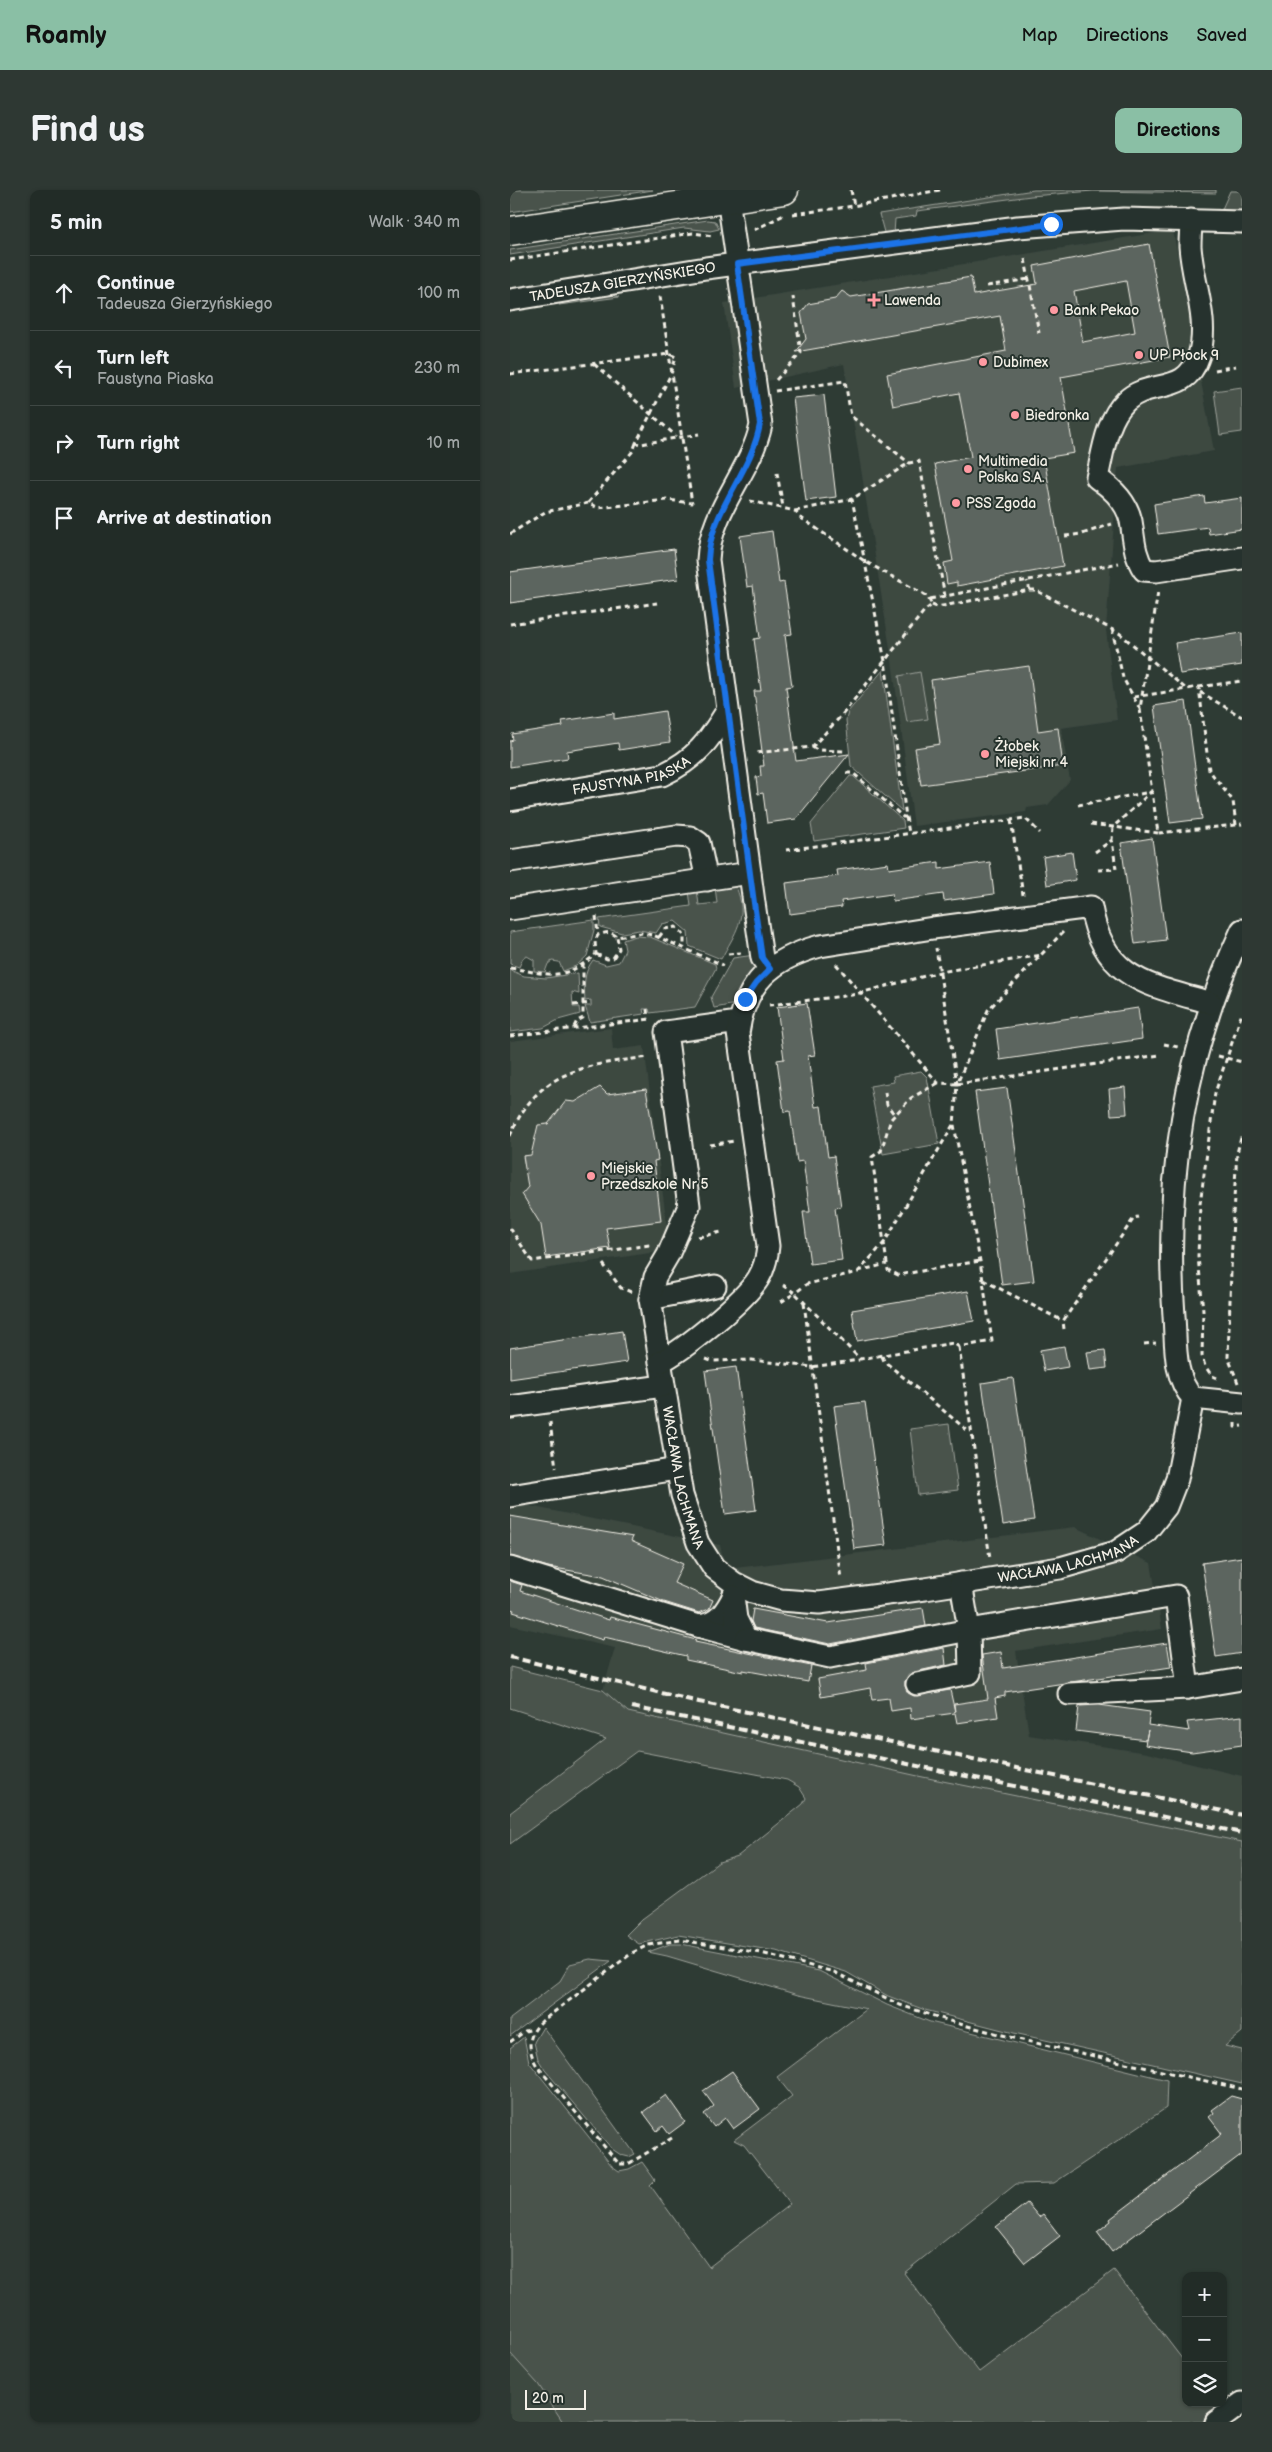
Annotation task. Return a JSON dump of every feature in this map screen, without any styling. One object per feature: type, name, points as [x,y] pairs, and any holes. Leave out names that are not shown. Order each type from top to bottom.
[{"type":"main road","points":[[510,231],[784,190]]},
{"type":"street","points":[[728,198],[737,264],[761,392],[760,424],[759,434],[713,532],[708,553],[727,711],[762,958],[770,969]]},
{"type":"street","name":"TADEUSZA GIERZYŃSKIEGO","points":[[510,300],[737,264],[1018,227],[1124,219],[1242,222]]},
{"type":"street","points":[[1191,220],[1190,247],[1203,335],[1199,357],[1190,374],[1183,379],[1168,386],[1135,393],[1125,402],[1112,420],[1097,478],[1112,488],[1130,518],[1137,559],[1144,570],[1156,571],[1242,558]]},
{"type":"street","name":"FAUSTYNA PIASKA","points":[[510,800],[662,775],[678,768],[697,754],[708,742],[727,711]]},
{"type":"street","points":[[510,861],[676,836],[690,837],[699,843],[706,880]]},
{"type":"street","points":[[510,909],[750,873]]},
{"type":"street","points":[[660,1362],[675,1354],[741,1300],[754,1285],[764,1265],[768,1246],[738,1041],[740,1015],[753,987],[770,969],[796,954],[820,946],[933,928],[1091,907],[1096,932],[1101,942],[1128,974],[1142,982],[1211,1003]]},
{"type":"street","points":[[1239,1396],[1193,1398],[1181,1382],[1176,1346],[1171,1270],[1171,1207],[1178,1138],[1200,1037],[1211,1003],[1242,930]]},
{"type":"street","points":[[715,1286],[650,1299],[654,1276],[668,1256],[689,1206],[666,1032],[740,1015]]},
{"type":"street","name":"WACŁAWA LACHMANA","points":[[650,1299],[677,1469],[686,1513],[702,1551],[736,1591],[791,1601],[818,1603],[1060,1568],[1103,1558],[1122,1549],[1146,1532],[1162,1513],[1174,1490],[1193,1398]]},
{"type":"street","points":[[510,1408],[664,1386]]},
{"type":"street","points":[[510,1496],[677,1469]]},
{"type":"street","points":[[510,1568],[698,1626],[746,1639],[830,1657],[969,1630],[1176,1596],[1188,1688]]},
{"type":"street","points":[[917,1684],[970,1673],[969,1630],[961,1583]]},
{"type":"street","points":[[698,1626],[717,1620],[736,1591]]},
{"type":"street","points":[[736,1591],[736,1619],[746,1639]]},
{"type":"street","points":[[1069,1694],[1188,1688],[1242,1679]]},
{"type":"street","points":[[1216,2422],[1242,2403]]},
{"type":"path","points":[[851,190],[854,206]]},
{"type":"path","points":[[1025,259],[1039,333]]},
{"type":"path","points":[[986,286],[1029,279]]},
{"type":"path","points":[[588,503],[598,508],[667,500],[692,503],[660,293]]},
{"type":"path","points":[[761,392],[802,353],[793,297]]},
{"type":"path","points":[[510,374],[669,354],[676,357],[671,374],[652,415],[632,451],[588,503],[545,512],[510,534]]},
{"type":"path","points":[[594,364],[676,437]]},
{"type":"path","points":[[761,392],[845,381],[851,416],[909,463]]},
{"type":"path","points":[[636,443],[641,444],[699,434]]},
{"type":"path","points":[[745,500],[795,511],[852,499],[909,463],[919,462],[945,596]]},
{"type":"path","points":[[777,473],[783,507]]},
{"type":"path","points":[[852,499],[885,661],[909,834]]},
{"type":"path","points":[[795,511],[801,518],[866,562],[930,599],[1137,559]]},
{"type":"path","points":[[1065,536],[1082,534],[1130,518]]},
{"type":"path","points":[[1156,571],[1158,589],[1140,709],[1158,833]]},
{"type":"path","points":[[1027,580],[1030,590]]},
{"type":"path","points":[[932,605],[937,607],[1035,590],[1112,629],[1148,655],[1186,689]]},
{"type":"path","points":[[930,599],[932,605]]},
{"type":"path","points":[[510,624],[657,603]]},
{"type":"path","points":[[812,747],[885,661],[925,610],[932,605]]},
{"type":"path","points":[[1112,629],[1123,678],[1140,709]]},
{"type":"path","points":[[1134,697],[1186,689],[1199,689],[1242,681]]},
{"type":"path","points":[[1199,689],[1242,717]]},
{"type":"path","points":[[1199,689],[1209,770],[1233,801],[1236,824]]},
{"type":"path","points":[[734,756],[812,747],[817,750],[844,752]]},
{"type":"path","points":[[846,773],[853,773],[906,817]]},
{"type":"path","points":[[1078,804],[1151,792]]},
{"type":"path","points":[[1097,870],[1116,869],[1112,840],[1113,827],[1151,792]]},
{"type":"path","points":[[786,850],[1025,818],[1040,833]]},
{"type":"path","points":[[1011,820],[1024,898]]},
{"type":"path","points":[[1091,824],[1158,833],[1242,824]]},
{"type":"path","points":[[1094,852],[1112,840]]},
{"type":"path","points":[[659,937],[665,929],[676,927],[684,934],[684,948]]},
{"type":"path","points":[[706,1359],[711,1361],[752,1360],[812,1367],[952,1343],[959,1347],[992,1341],[980,1261],[954,1125],[956,1084],[933,928]]},
{"type":"path","points":[[956,1084],[988,1010],[1065,929]]},
{"type":"path","points":[[613,933],[618,938],[619,949],[613,958],[608,959],[596,954],[595,941],[598,935],[613,933]]},
{"type":"path","points":[[618,938],[642,933],[659,937],[723,964]]},
{"type":"path","points":[[510,968],[554,976],[568,973],[583,965],[596,954]]},
{"type":"path","points":[[740,1015],[861,994],[940,972],[1042,955]]},
{"type":"path","points":[[830,957],[938,1083]]},
{"type":"path","points":[[574,1027],[577,1021],[583,1018],[583,965]]},
{"type":"path","points":[[573,1005],[591,1003]]},
{"type":"path","points":[[647,1009],[648,1019]]},
{"type":"path","points":[[1222,1380],[1212,1376],[1205,1366],[1202,1356],[1203,1311],[1198,1256],[1200,1204],[1215,1093],[1242,1013]]},
{"type":"path","points":[[510,1036],[657,1018]]},
{"type":"path","points":[[510,1136],[519,1115],[551,1081],[595,1063],[669,1054]]},
{"type":"path","points":[[980,1261],[898,1275],[888,1270],[872,1160],[873,1155],[881,1151],[891,1119],[911,1098],[938,1083],[956,1084],[1160,1054]]},
{"type":"path","points":[[885,1092],[887,1105],[895,1115]]},
{"type":"path","points":[[858,1272],[884,1243],[954,1125]]},
{"type":"path","points":[[1242,1134],[1237,1153],[1233,1214],[1228,1358],[1239,1396],[1235,1427],[1242,1426]]},
{"type":"path","points":[[1064,1329],[1063,1321],[1134,1218],[1138,1217]]},
{"type":"path","points":[[510,1228],[532,1261],[674,1242],[722,1232]]},
{"type":"path","points":[[603,1264],[620,1288],[650,1299]]},
{"type":"path","points":[[781,1302],[807,1284],[887,1264]]},
{"type":"path","points":[[983,1280],[1063,1321]]},
{"type":"path","points":[[783,1285],[795,1293],[860,1360]]},
{"type":"path","points":[[804,1302],[844,1600]]},
{"type":"path","points":[[959,1347],[993,1578]]},
{"type":"path","points":[[882,1356],[884,1361],[968,1431],[971,1431]]},
{"type":"path","points":[[1230,1382],[1239,1396]]},
{"type":"path","points":[[548,1402],[559,1488]]},
{"type":"path","points":[[672,2138],[628,2164],[619,2164],[537,2066],[530,2050],[529,2039],[534,2029],[632,1952],[648,1945],[680,1940],[761,1954],[834,1972],[900,2006],[956,2023],[1018,2039],[1242,2089]]},
{"type":"path","points":[[510,2042],[525,2031],[534,2029]]},
{"type":"shaded area","points":[[510,190],[653,190],[510,212]]},
{"type":"shaded area","points":[[1034,190],[1216,190],[1216,193],[1093,191],[1031,196],[917,211],[916,216],[895,219],[894,234],[885,236],[879,214]]},
{"type":"shaded area","points":[[1230,191],[1242,191],[1242,212],[1222,209]]},
{"type":"shaded area","points":[[708,220],[715,221],[719,229],[710,231],[684,228],[510,255],[510,250]]},
{"type":"shaded area","points":[[1173,230],[1214,451],[1118,468],[1106,630],[1117,720],[1061,728],[1070,780],[1048,805],[1027,808],[1026,812],[914,826],[892,661],[844,364],[736,388],[724,303]]},
{"type":"shaded area","points":[[610,294],[619,297],[559,305],[564,301]]},
{"type":"shaded area","points":[[1242,387],[1242,432],[1220,435],[1214,391]]},
{"type":"shaded area","points":[[883,670],[902,811],[851,766],[846,720],[848,712]]},
{"type":"shaded area","points":[[920,672],[928,719],[907,722],[899,676]]},
{"type":"shaded area","points":[[850,776],[853,776],[903,821],[904,828],[814,841],[811,824]]},
{"type":"shaded area","points":[[732,885],[736,887],[740,898],[741,916],[735,933],[721,959],[689,946],[688,932],[675,921],[662,924],[656,933],[639,930],[622,933],[600,927],[599,919],[691,906],[689,891],[697,890],[699,905],[717,903],[715,887]]},
{"type":"shaded area","points":[[594,920],[594,930],[587,956],[576,966],[563,971],[559,962],[552,961],[548,964],[545,972],[534,971],[534,960],[527,956],[523,958],[519,967],[510,964],[510,932]]},
{"type":"shaded area","points":[[636,936],[650,937],[715,964],[716,968],[695,1007],[650,1013],[649,1009],[643,1009],[644,1014],[590,1022],[585,1006],[591,1006],[591,1000],[585,1001],[584,990],[586,975],[590,965],[593,960],[606,965],[619,962],[625,950],[623,940]]},
{"type":"shaded area","points":[[755,955],[756,972],[736,1004],[714,1008],[711,997],[733,958]]},
{"type":"shaded area","points":[[510,970],[524,976],[546,978],[578,973],[579,994],[572,992],[573,1007],[579,1007],[580,1014],[558,1020],[543,1028],[510,1032]]},
{"type":"shaded area","points":[[611,1028],[613,1050],[644,1046],[670,1250],[510,1274],[510,1041]]},
{"type":"shaded area","points":[[921,1071],[927,1077],[939,1144],[883,1154],[870,1086],[894,1082],[893,1076]]},
{"type":"shaded area","points":[[949,1424],[958,1490],[918,1495],[910,1429]]},
{"type":"shaded area","points":[[510,1502],[720,1545],[726,1569],[1075,1527],[1151,1563],[1162,1629],[1016,1651],[1029,1735],[1147,1753],[1242,1776],[1242,1846],[597,1711],[615,1648],[510,1625]]},
{"type":"shaded area","points":[[510,1667],[603,1690],[628,1712],[918,1776],[1242,1842],[1242,2032],[1225,2046],[1242,2050],[1242,2084],[1014,2033],[925,2010],[888,1996],[846,1972],[776,1951],[678,1935],[639,1944],[626,1935],[642,1919],[719,1862],[738,1856],[803,1804],[806,1798],[799,1787],[787,1780],[637,1751],[510,1844],[510,1813],[606,1739],[510,1708]]},
{"type":"shaded area","points":[[670,1944],[681,1944],[819,1971],[887,2005],[930,2022],[1167,2080],[1166,2108],[1054,2183],[1016,2184],[904,2273],[979,2372],[1114,2270],[1182,2359],[1182,2407],[1219,2407],[1220,2409],[1202,2422],[563,2422],[538,2384],[510,2353],[510,2048],[524,2037],[529,2062],[612,2166],[619,2171],[629,2169],[642,2162],[655,2180],[650,2185],[709,2267],[790,2204],[744,2145],[734,2140],[792,2096],[777,2077],[867,2009],[798,1995],[648,1952]]},
{"type":"shaded area","points":[[590,1959],[611,1961],[510,2036],[510,2019],[560,1981],[570,1964]]},
{"type":"shaded area","points":[[543,2027],[635,2154],[629,2157],[621,2155],[612,2149],[545,2070],[538,2059],[534,2042]]},
{"type":"shaded area","points":[[510,2353],[538,2384],[563,2422],[510,2422]]},
{"type":"building","points":[[1149,244],[1170,357],[1061,377],[1074,453],[1044,458],[1063,566],[957,586],[957,582],[947,584],[944,563],[953,561],[935,464],[971,457],[959,393],[893,406],[887,374],[1006,351],[1000,316],[796,352],[806,339],[801,313],[808,304],[835,299],[842,291],[851,297],[971,277],[974,295],[1037,284],[1034,266]],"holes":[[[1126,281],[1135,332],[1083,342],[1074,291]]]},
{"type":"building","points":[[824,395],[836,497],[806,501],[793,398]]},
{"type":"building","points":[[1204,496],[1205,503],[1242,498],[1242,529],[1209,534],[1208,527],[1158,534],[1154,504]]},
{"type":"building","points":[[772,531],[779,583],[784,582],[792,634],[785,635],[792,686],[786,687],[796,761],[849,754],[796,819],[767,823],[763,793],[758,794],[756,777],[761,776],[760,766],[764,766],[754,691],[761,691],[754,639],[760,638],[753,586],[747,587],[740,536]]},
{"type":"building","points":[[674,549],[678,579],[510,603],[510,572]]},
{"type":"building","points":[[1242,633],[1242,665],[1180,674],[1175,643]]},
{"type":"building","points":[[1029,666],[1038,731],[1058,728],[1063,766],[921,785],[915,748],[940,744],[931,680]]},
{"type":"building","points":[[1186,701],[1202,819],[1170,823],[1154,706]]},
{"type":"building","points":[[665,711],[670,742],[619,750],[618,743],[567,751],[568,758],[510,767],[510,741],[513,740],[512,734],[563,726],[562,721],[614,713],[614,719]]},
{"type":"building","points":[[1152,838],[1166,940],[1135,944],[1121,843]]},
{"type":"building","points":[[1072,852],[1076,880],[1047,885],[1043,857]]},
{"type":"building","points":[[939,862],[939,869],[990,862],[994,894],[944,901],[943,894],[893,901],[892,894],[841,901],[842,907],[790,914],[786,883],[838,876],[837,870],[888,863],[889,869]]},
{"type":"building","points":[[807,1003],[815,1055],[808,1056],[815,1107],[821,1106],[828,1157],[834,1156],[841,1207],[835,1208],[842,1260],[810,1264],[803,1212],[810,1212],[803,1161],[797,1162],[790,1111],[784,1112],[777,1060],[784,1059],[777,1007]]},
{"type":"building","points":[[1138,1008],[1142,1039],[1000,1060],[996,1029]]},
{"type":"building","name":"Miejskie Przedszkole Nr 5","points":[[600,1087],[607,1094],[646,1089],[658,1160],[654,1161],[661,1221],[606,1228],[610,1248],[546,1257],[541,1225],[522,1194],[528,1187],[523,1156],[531,1155],[538,1125],[548,1124],[566,1101],[575,1102]]},
{"type":"building","points":[[1125,1087],[1127,1114],[1111,1115],[1109,1089]]},
{"type":"building","points":[[1007,1088],[1034,1281],[1002,1285],[975,1092]]},
{"type":"building","points":[[968,1291],[974,1321],[857,1341],[852,1310]]},
{"type":"building","points":[[622,1331],[627,1362],[510,1379],[510,1348]]},
{"type":"building","points":[[1064,1346],[1068,1367],[1044,1371],[1040,1350]]},
{"type":"building","points":[[1105,1350],[1107,1368],[1090,1370],[1087,1352]]},
{"type":"building","points":[[736,1367],[756,1510],[725,1514],[705,1371]]},
{"type":"building","points":[[1013,1378],[1034,1520],[1003,1525],[982,1383]]},
{"type":"building","points":[[865,1402],[886,1545],[854,1549],[834,1406]]},
{"type":"building","points":[[510,1516],[633,1537],[631,1541],[683,1564],[674,1583],[713,1600],[709,1609],[699,1613],[664,1602],[603,1576],[548,1567],[510,1556]]},
{"type":"building","points":[[1242,1557],[1242,1653],[1216,1657],[1202,1563]]},
{"type":"building","points":[[510,1581],[522,1585],[520,1591],[609,1620],[610,1617],[696,1640],[695,1642],[811,1666],[808,1682],[743,1670],[743,1672],[686,1660],[686,1656],[604,1637],[603,1640],[513,1612],[514,1610],[510,1609]]},
{"type":"building","points":[[923,1608],[926,1626],[830,1644],[754,1628],[751,1621],[753,1609],[828,1623]]},
{"type":"building","points":[[1167,1643],[1171,1667],[1005,1692],[1005,1696],[995,1698],[998,1717],[957,1723],[955,1713],[911,1719],[910,1708],[891,1711],[889,1698],[872,1700],[870,1688],[821,1697],[818,1679],[867,1670],[866,1663],[944,1648],[946,1665],[914,1672],[905,1680],[905,1686],[908,1693],[914,1696],[950,1690],[955,1712],[954,1704],[988,1699],[982,1655],[1001,1652],[1003,1668]]},
{"type":"building","points":[[1099,1705],[1150,1712],[1148,1725],[1189,1731],[1187,1722],[1242,1716],[1242,1745],[1192,1752],[1145,1745],[1146,1740],[1076,1731],[1079,1706]]},
{"type":"building","points":[[732,2071],[760,2109],[733,2129],[725,2118],[714,2127],[704,2114],[714,2106],[703,2091]]},
{"type":"building","points":[[666,2095],[685,2122],[669,2134],[663,2126],[657,2131],[643,2112]]},
{"type":"building","points":[[1231,2096],[1242,2099],[1242,2154],[1112,2252],[1097,2232],[1111,2221],[1110,2219],[1222,2134],[1209,2117],[1214,2113],[1212,2110]]},
{"type":"building","points":[[1027,2203],[1039,2217],[1043,2214],[1060,2236],[1025,2263],[996,2227]]},
{"type":"railway","points":[[510,1657],[699,1702],[1242,1815]]},
{"type":"railway","points":[[632,1707],[1242,1833]]},
{"type":"place","name":"Lawenda","points":[[874,300]]},
{"type":"place","name":"Bank Pekao","points":[[1054,310]]},
{"type":"place","name":"UP Płock 9","points":[[1139,355]]},
{"type":"place","name":"Dubimex","points":[[983,362]]},
{"type":"place","name":"Biedronka","points":[[1015,415]]},
{"type":"place","name":"Multimedia Polska S.A.","points":[[968,469]]},
{"type":"place","name":"PSS Zgoda","points":[[956,503]]},
{"type":"place","name":"Żłobek Miejski nr 4","points":[[985,754]]},
{"type":"place","name":"Miejskie Przedszkole Nr 5","points":[[591,1176]]},
{"type":"route","points":[[745,999],[756,983],[770,969],[762,958],[708,560],[713,532],[756,442],[760,424],[760,410],[737,264],[980,231],[1051,224]]}]
